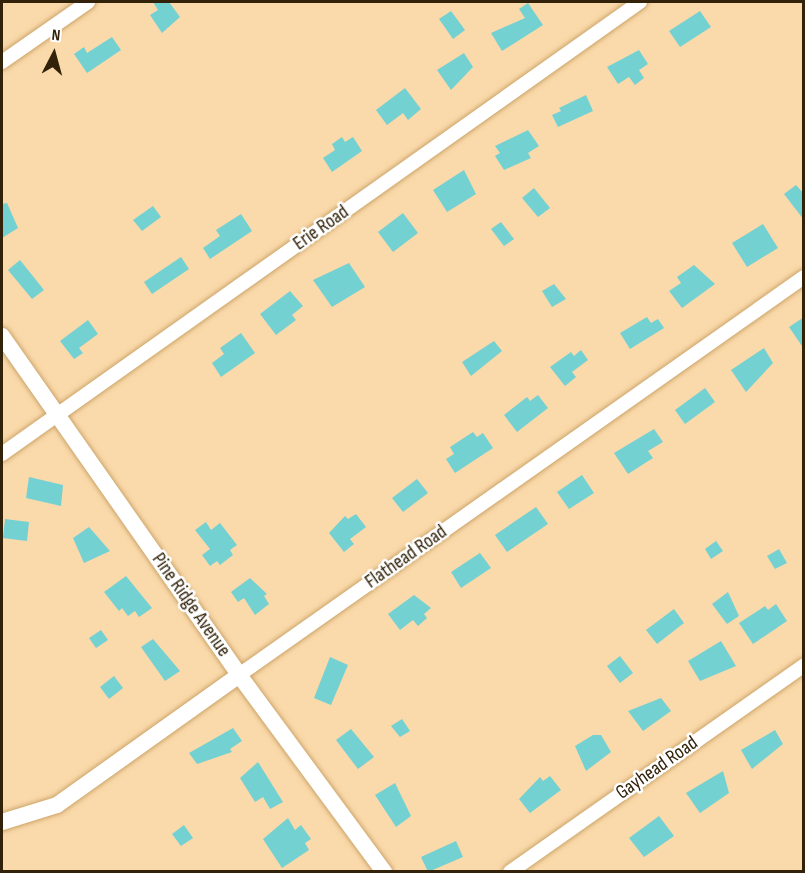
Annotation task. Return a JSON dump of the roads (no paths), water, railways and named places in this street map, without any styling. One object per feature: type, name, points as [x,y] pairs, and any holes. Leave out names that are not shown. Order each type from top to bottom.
[{"type":"street","points":[[2,62],[88,2]]},
{"type":"street","name":"Erie Road","points":[[2,454],[640,2]]},
{"type":"street","name":"Flathead Road","points":[[2,822],[57,805],[804,276]]},
{"type":"street","name":"Pine Ridge Avenue","points":[[2,336],[239,675],[384,872]]},
{"type":"street","name":"Gayhead Road","points":[[510,872],[804,664]]}]
